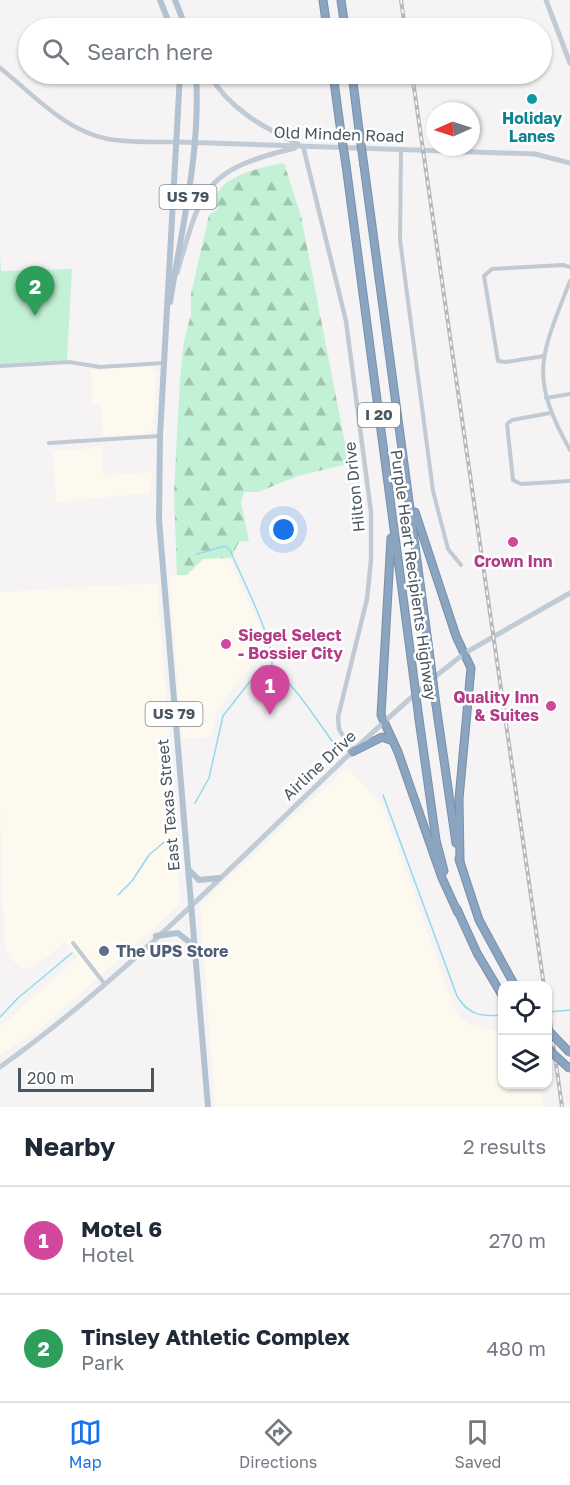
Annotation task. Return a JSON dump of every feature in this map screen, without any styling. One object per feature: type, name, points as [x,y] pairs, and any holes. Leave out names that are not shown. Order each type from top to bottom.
[{"type":"highway","points":[[323,0],[326,18]]},
{"type":"highway","points":[[341,0],[344,18]]},
{"type":"highway","name":"Purple Heart Recipients Highway","points":[[334,84],[436,840],[458,913],[477,953],[498,989]]},
{"type":"highway","name":"Purple Heart Recipients Highway","points":[[353,84],[436,705],[460,862],[483,928],[512,981]]},
{"type":"highway","points":[[403,457],[417,522],[456,636],[471,668],[459,800],[460,862]]},
{"type":"highway","points":[[390,500],[391,557],[380,711],[398,752],[442,878],[458,913]]},
{"type":"highway","points":[[352,752],[382,737],[391,740],[398,752]]},
{"type":"highway","points":[[552,1034],[570,1053]]},
{"type":"highway","points":[[552,1053],[570,1069]]},
{"type":"main road","points":[[160,0],[167,18]]},
{"type":"main road","points":[[175,0],[183,18]]},
{"type":"main road","points":[[546,0],[570,63]]},
{"type":"main road","name":"East Texas Street","points":[[180,84],[160,436],[161,549],[208,1107]]},
{"type":"main road","name":"East Texas Street","points":[[168,320],[188,201],[196,84]]},
{"type":"main road","points":[[216,84],[249,119],[303,146]]},
{"type":"main road","name":"Old Minden Road","points":[[178,142],[535,154],[570,164]]},
{"type":"main road","points":[[172,294],[191,221],[202,198],[213,184],[239,165],[258,157],[303,146]]},
{"type":"main road","name":"Airline Drive","points":[[1,1065],[55,1027],[190,905],[385,721],[465,653],[570,593]]},
{"type":"main road","points":[[187,867],[198,880],[219,878]]},
{"type":"main road","points":[[156,936],[178,933],[194,946]]},
{"type":"street","points":[[0,68],[18,83]]},
{"type":"street","points":[[20,84],[64,120],[82,131],[122,141],[178,142]]},
{"type":"street","name":"Hilton Drive","points":[[303,146],[346,321],[370,499],[371,560],[367,599],[338,717],[339,729],[352,752]]},
{"type":"street","points":[[401,150],[400,240],[433,491],[448,549],[461,566]]},
{"type":"street","points":[[544,356],[500,362],[496,356],[484,279],[486,273],[492,269],[563,265],[570,267]]},
{"type":"street","points":[[570,281],[544,356],[543,377],[550,413],[570,450]]},
{"type":"street","points":[[0,366],[69,362],[100,367],[165,363]]},
{"type":"street","points":[[546,398],[570,394]]},
{"type":"street","points":[[550,413],[512,420],[507,424],[515,482],[570,481]]},
{"type":"street","points":[[49,443],[160,436]]},
{"type":"street","points":[[73,943],[104,983]]},
{"type":"shaded area","points":[[151,366],[157,373],[152,431],[145,434],[103,436],[101,405],[93,405],[91,369]]},
{"type":"shaded area","points":[[101,448],[103,476],[152,472],[150,493],[56,502],[53,451]]},
{"type":"shaded area","points":[[229,558],[262,632],[265,654],[255,660],[217,709],[211,737],[182,739],[169,576],[187,575],[203,559]]},
{"type":"shaded area","points":[[157,583],[180,902],[175,909],[43,1027],[0,1055],[0,1027],[77,957],[65,942],[48,957],[24,970],[9,958],[4,940],[0,812],[0,592]]},
{"type":"shaded area","points":[[347,767],[383,807],[455,1010],[463,1020],[474,1026],[498,1032],[498,1089],[541,1089],[543,1107],[215,1107],[200,905]]},
{"type":"green space","points":[[284,163],[301,216],[348,459],[343,465],[298,476],[258,492],[244,492],[241,502],[249,541],[239,542],[231,558],[203,559],[187,575],[177,575],[174,494],[180,378],[184,341],[191,314],[191,294],[209,215],[217,210],[217,196],[227,182],[267,166]]},
{"type":"green space","points":[[0,255],[1,271],[72,269],[67,360],[0,364]]},
{"type":"waterway","points":[[197,554],[225,546],[230,550],[264,628],[272,658],[271,668]]},
{"type":"waterway","points":[[195,803],[209,778],[223,716],[262,666],[282,676],[293,688],[338,749]]},
{"type":"waterway","points":[[383,795],[457,996],[471,1011],[488,1016],[498,1015]]},
{"type":"waterway","points":[[118,895],[132,881],[149,855],[170,837]]},
{"type":"waterway","points":[[0,1017],[18,998],[72,953]]},
{"type":"waterway","points":[[552,1012],[570,1010]]},
{"type":"railway","points":[[401,0],[404,18]]},
{"type":"railway","points":[[413,84],[543,981]]},
{"type":"railway","points":[[552,1035],[562,1107]]},
{"type":"place","name":"Holiday Lanes","points":[[532,99]]},
{"type":"place","name":"Tinsley Athletic Complex","points":[[35,316]]},
{"type":"place","name":"Crown Inn","points":[[513,542]]},
{"type":"place","name":"Siegel Select - Bossier City","points":[[226,644]]},
{"type":"place","name":"Quality Inn & Suites","points":[[551,706]]},
{"type":"place","name":"Motel 6","points":[[270,715]]},
{"type":"place","name":"The UPS Store","points":[[104,951]]}]
